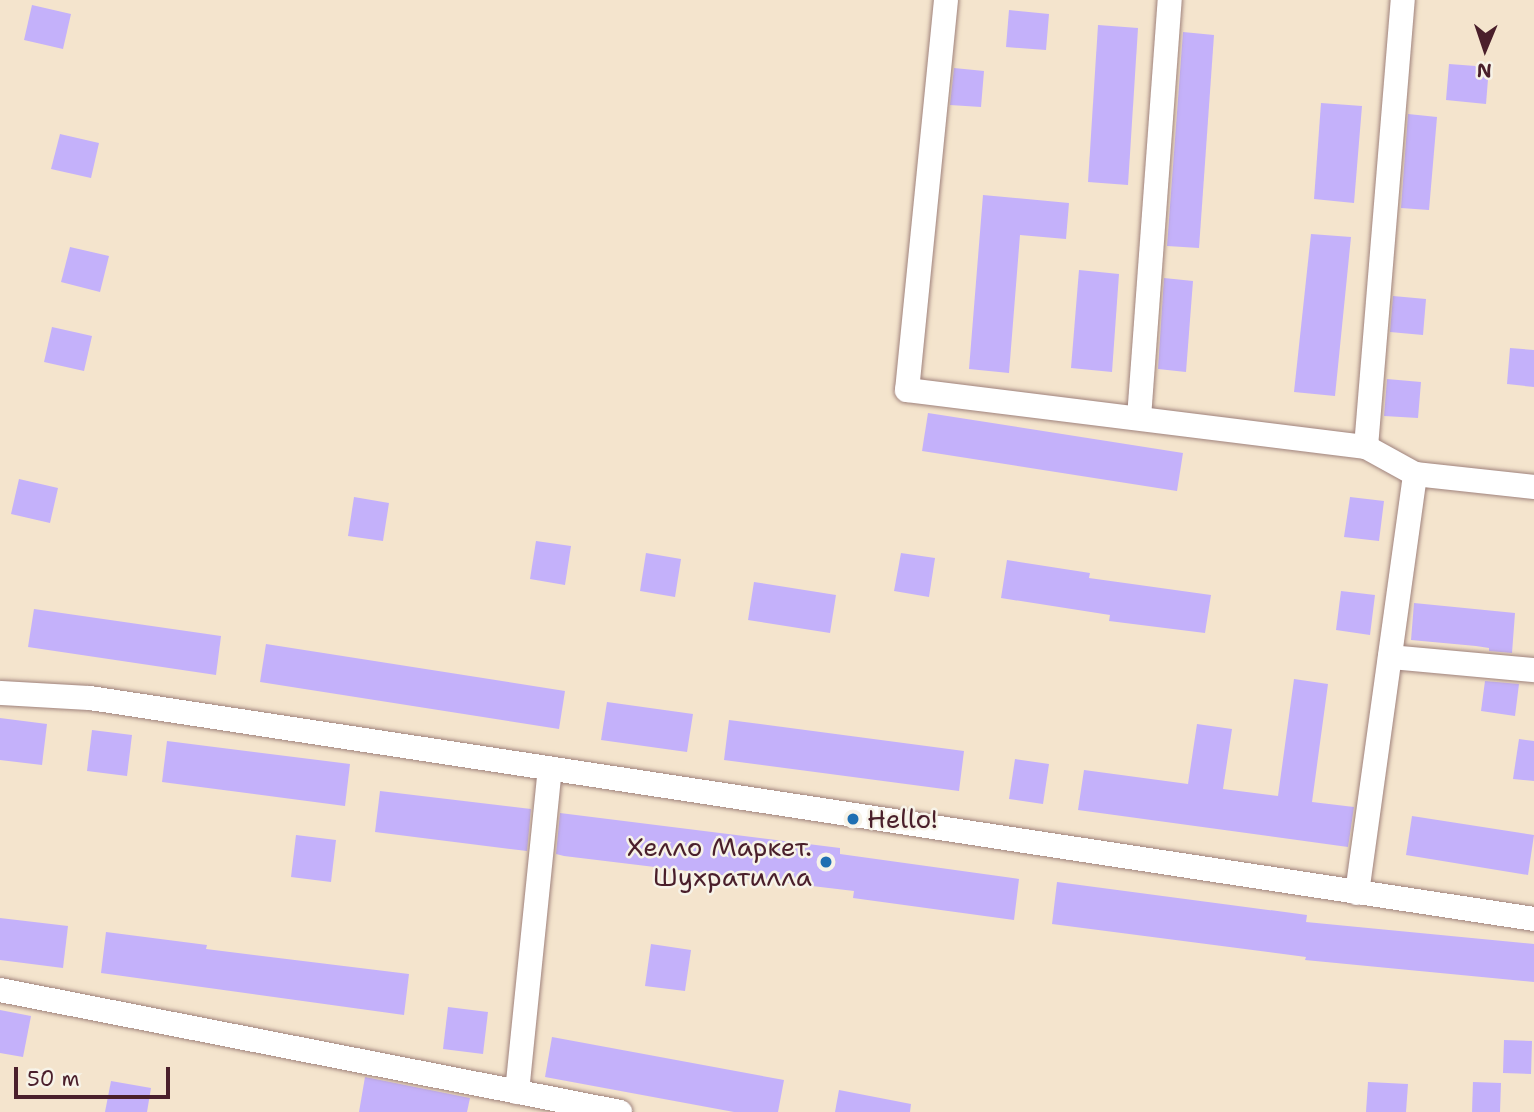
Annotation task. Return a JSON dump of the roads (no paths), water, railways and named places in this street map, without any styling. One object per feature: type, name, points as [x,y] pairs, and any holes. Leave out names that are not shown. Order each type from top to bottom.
[{"type":"street","points":[[946,0],[907,390],[1366,447],[1415,474],[1534,487]]},
{"type":"street","points":[[1139,418],[1170,0]]},
{"type":"street","points":[[1366,447],[1403,0]]},
{"type":"street","points":[[1357,893],[1415,474]]},
{"type":"street","points":[[1390,657],[1534,670]]},
{"type":"street","points":[[0,693],[90,698],[1534,919]]},
{"type":"street","points":[[517,1092],[550,769]]},
{"type":"street","points":[[0,989],[620,1112]]},
{"type":"place","name":"Hello!","points":[[853,819]]},
{"type":"place","name":"Хелло Маркет. Шухратилла","points":[[826,862]]}]
